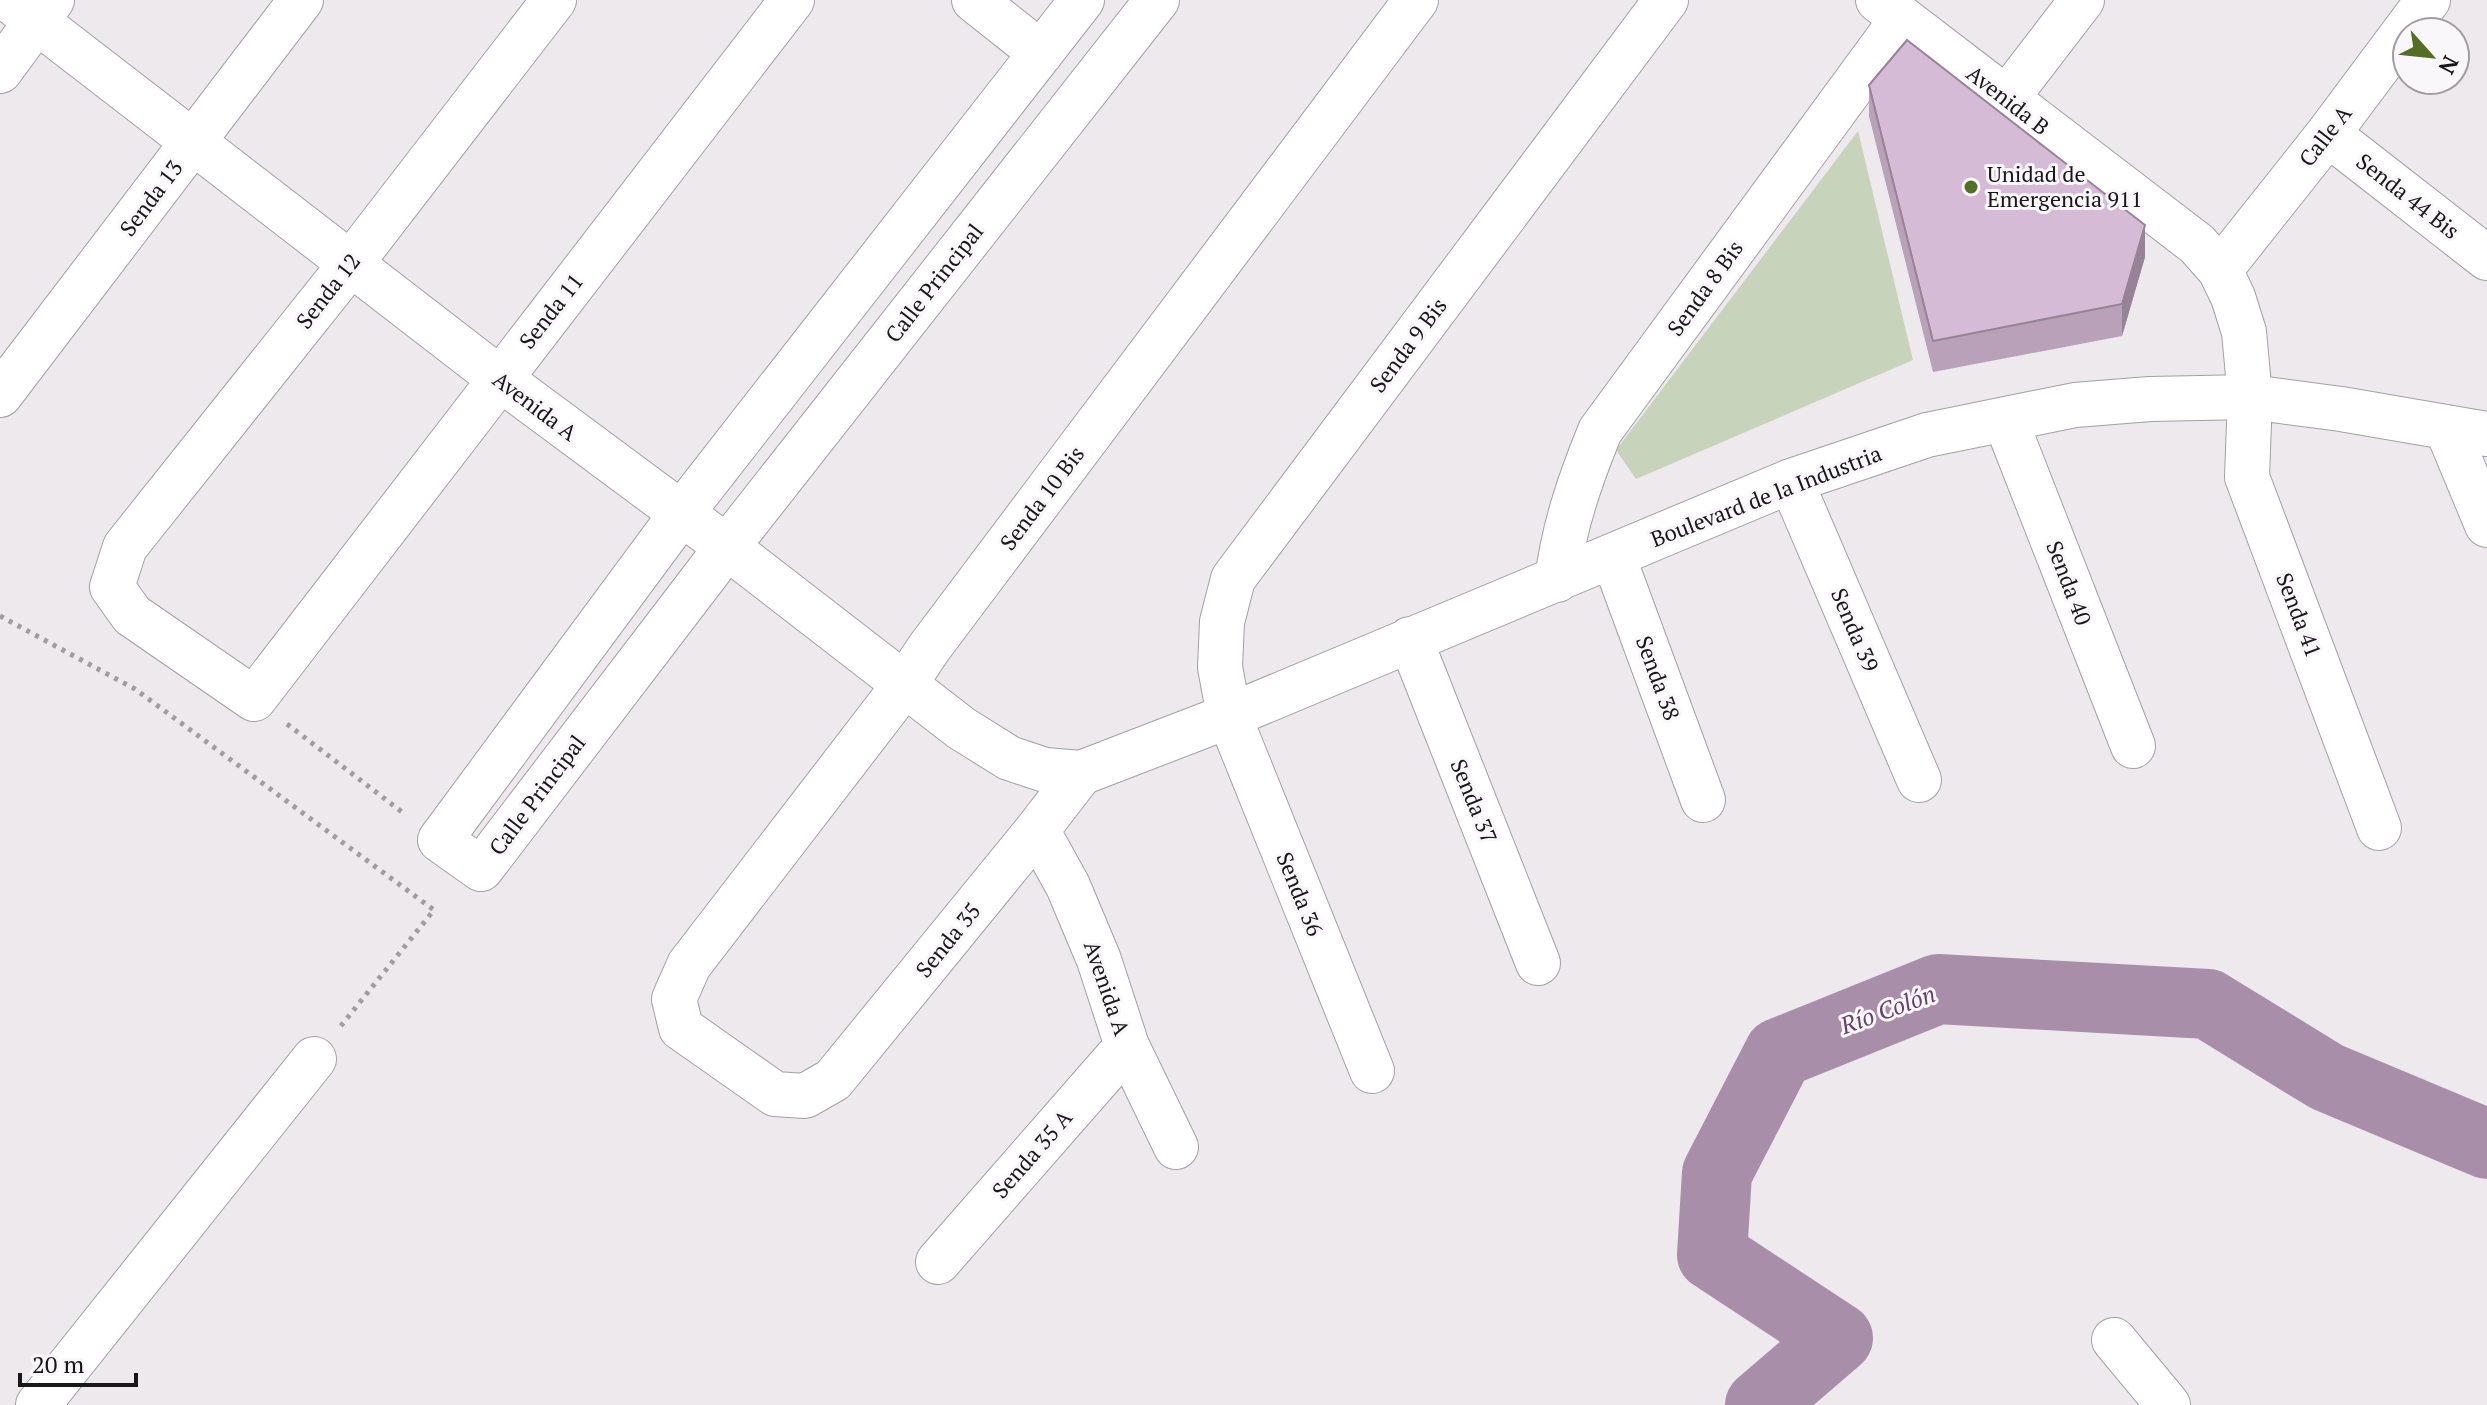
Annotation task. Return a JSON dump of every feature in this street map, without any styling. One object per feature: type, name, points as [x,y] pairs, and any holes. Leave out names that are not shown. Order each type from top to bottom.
[{"type":"street","name":"Senda 13","points":[[0,395],[301,0]]},
{"type":"street","name":"Senda 12","points":[[254,699],[132,615],[112,587],[125,547],[352,262],[554,0]]},
{"type":"street","name":"Senda 11","points":[[254,699],[792,0]]},
{"type":"street","points":[[974,0],[1041,53]]},
{"type":"street","points":[[440,840],[681,514],[1082,0]]},
{"type":"street","name":"Calle Principal","points":[[440,840],[481,869],[727,547],[1157,0]]},
{"type":"street","name":"Senda 10 Bis","points":[[805,1096],[775,1094],[681,1028],[674,999],[689,965],[905,684],[1416,0]]},
{"type":"street","name":"Senda 9 Bis","points":[[1229,716],[1220,667],[1222,622],[1233,579],[1666,0]]},
{"type":"street","points":[[2006,99],[2082,0]]},
{"type":"street","name":"Calle A","points":[[2220,270],[2328,134],[2428,0]]},
{"type":"street","name":"Avenida A","points":[[32,7],[193,142],[961,728],[1009,758],[1045,770],[1081,773]]},
{"type":"street","points":[[0,71],[32,7]]},
{"type":"street","name":"Avenida B","points":[[1890,9],[2197,244],[2220,270],[2233,297],[2244,332],[2250,397]]},
{"type":"street","name":"Senda 8 Bis","points":[[1557,580],[1563,537],[1578,483],[1600,431],[1890,9]]},
{"type":"street","name":"Senda 44 Bis","points":[[2328,134],[2487,258]]},
{"type":"street","name":"Boulevard de la Industria","points":[[1081,773],[1229,716],[1791,481],[1927,435],[2090,404],[2250,397],[2467,431]]},
{"type":"street","name":"Senda 41","points":[[2250,397],[2247,477],[2379,828]]},
{"type":"street","name":"Senda 40","points":[[2005,419],[2133,746]]},
{"type":"street","points":[[2467,431],[2487,525]]},
{"type":"street","name":"Senda 39","points":[[1791,481],[1919,780]]},
{"type":"street","name":"Senda 38","points":[[1613,556],[1703,800]]},
{"type":"street","name":"Senda 37","points":[[1410,639],[1538,963]]},
{"type":"street","name":"Senda 36","points":[[1229,716],[1372,1071]]},
{"type":"street","name":"Senda 35","points":[[805,1096],[833,1080],[1081,773]]},
{"type":"street","name":"Avenida A","points":[[1037,830],[1073,898],[1099,960],[1127,1046],[1176,1147]]},
{"type":"street","name":"Senda 35 A","points":[[938,1262],[1127,1046]]},
{"type":"street","points":[[38,1405],[314,1059]]},
{"type":"street","points":[[2114,1340],[2168,1405]]},
{"type":"path","points":[[0,616],[135,689],[434,910],[314,1059]]},
{"type":"path","points":[[254,699],[440,840]]},
{"type":"green space","points":[[1858,131],[1913,360],[1636,479],[1616,450]]},
{"type":"building","name":"Unidad de Emergencia 911","points":[[1907,40],[2145,225],[2122,304],[1933,341],[1869,85]]},
{"type":"waterway","name":"Río Colón","points":[[1760,1405],[1838,1338],[1712,1255],[1717,1173],[1779,1053],[1938,989],[2208,1004],[2327,1077],[2487,1144]]},
{"type":"place","name":"Unidad de Emergencia 911","points":[[1971,187]]}]
